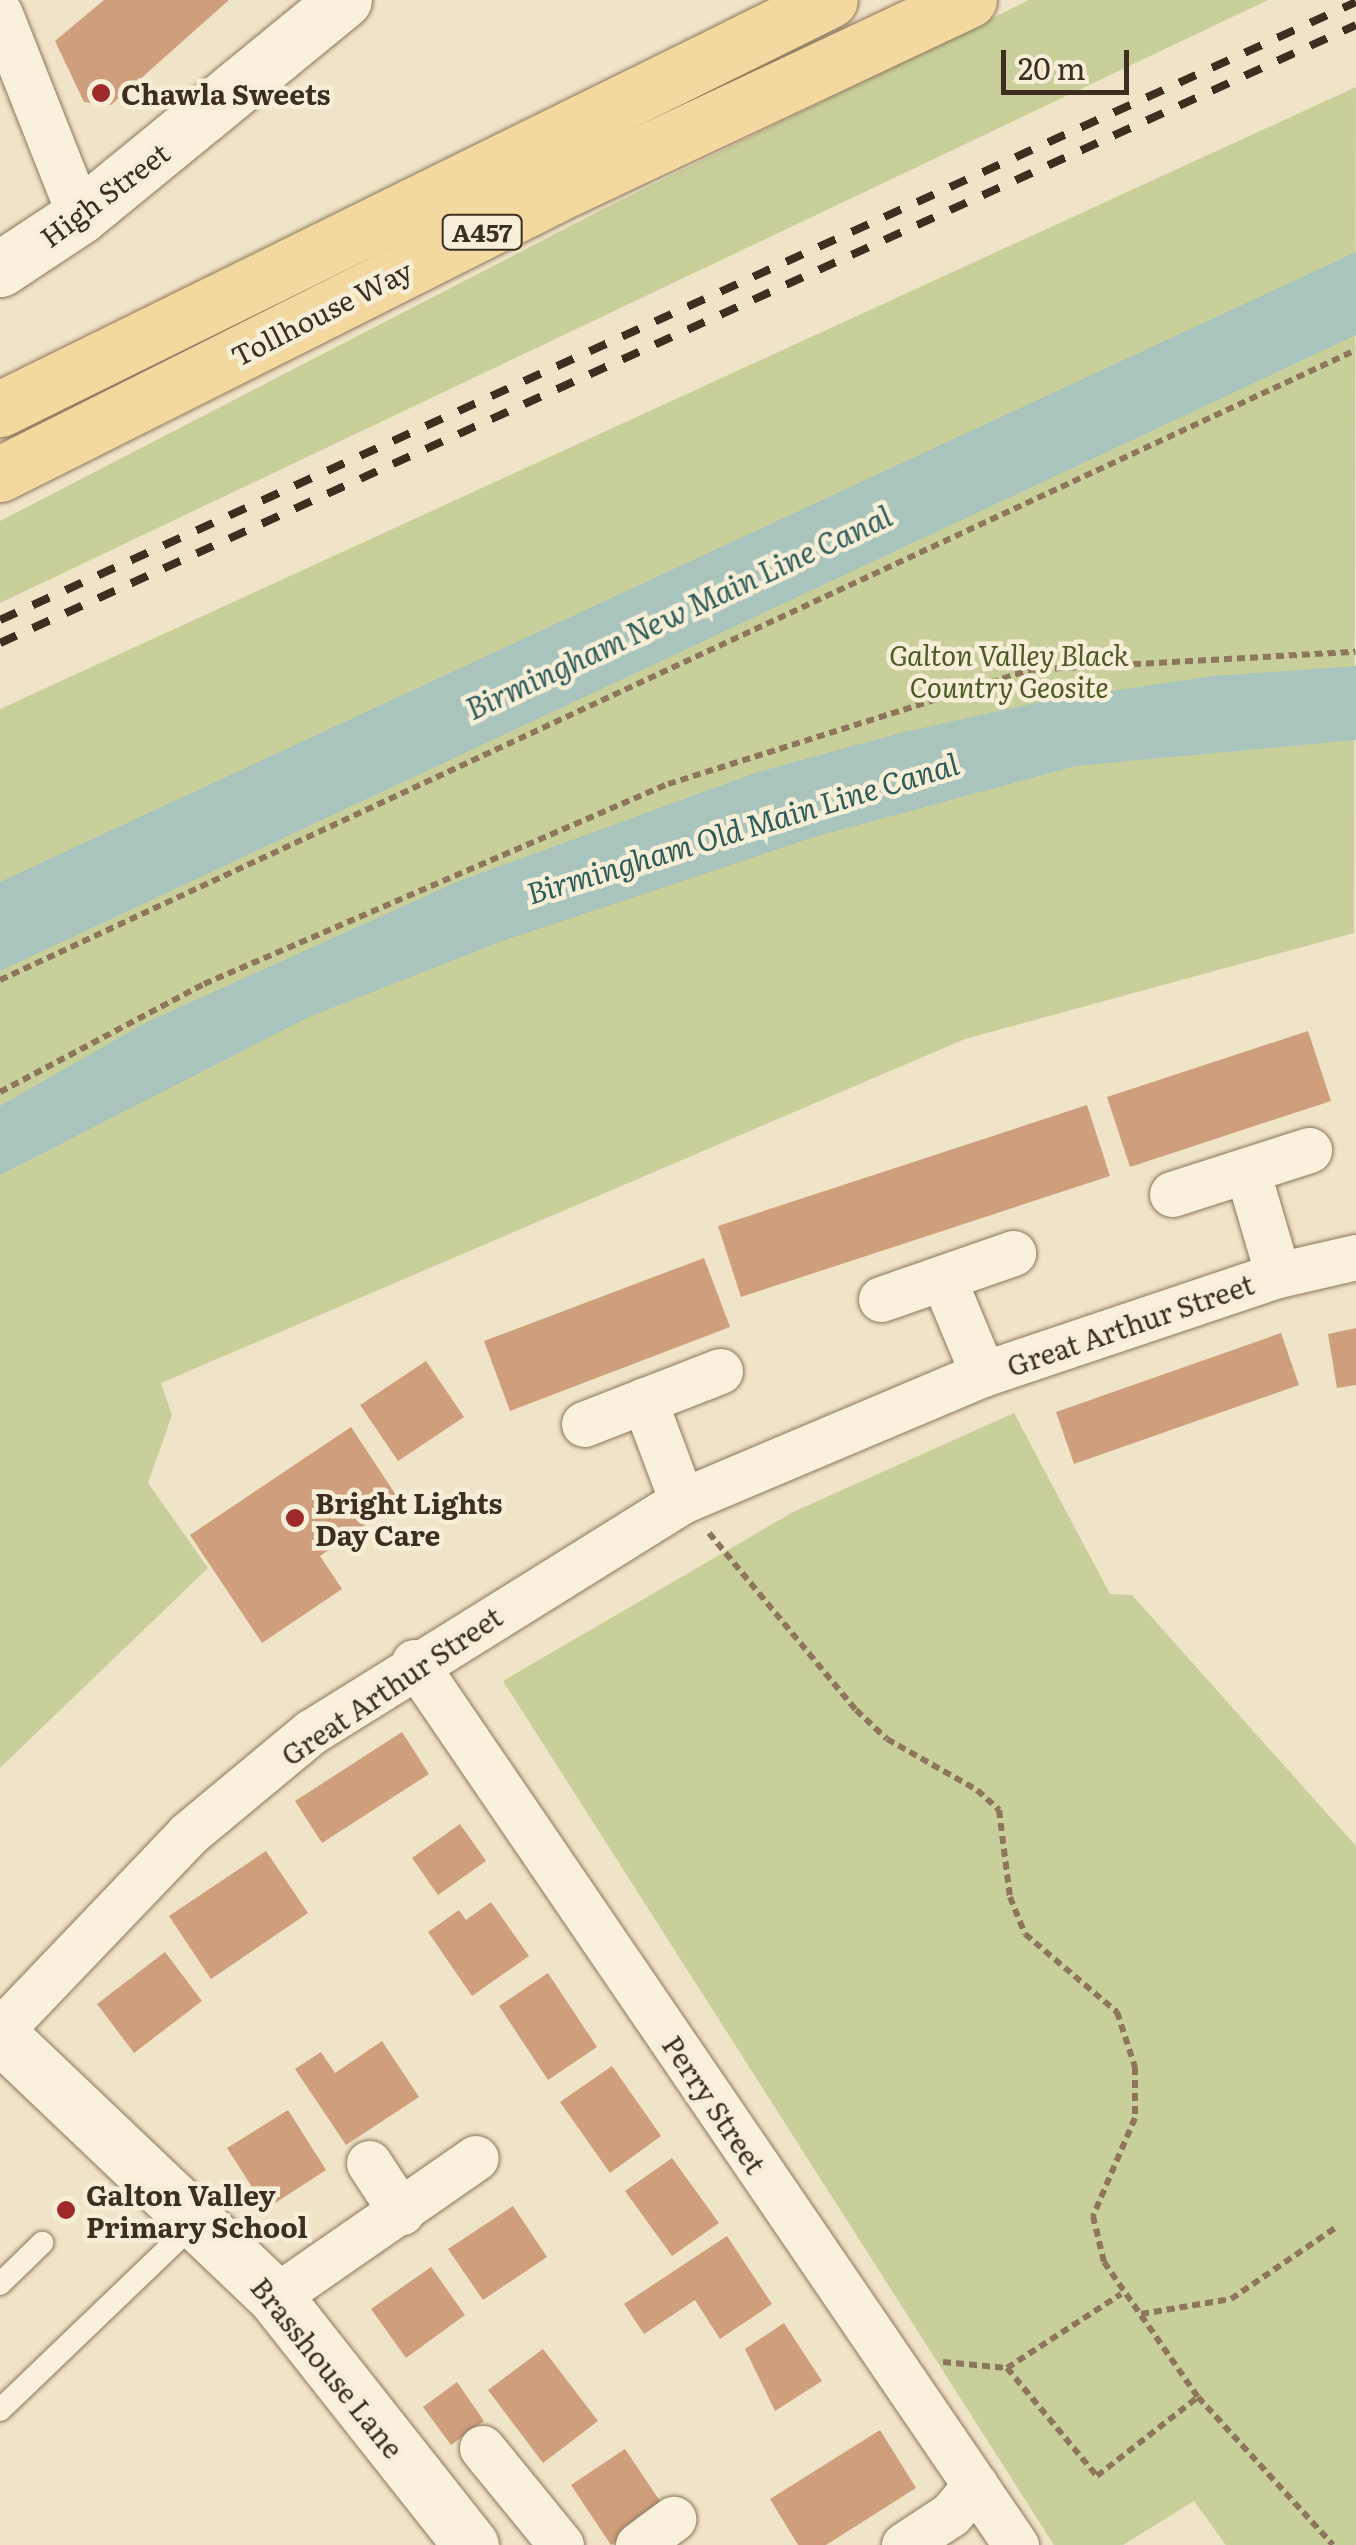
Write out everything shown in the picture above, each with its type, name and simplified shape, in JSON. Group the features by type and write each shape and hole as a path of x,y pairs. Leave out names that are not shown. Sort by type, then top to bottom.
{"main road":[{"name":"Tollhouse Way","path":"0,409 830,0"},
{"name":"Tollhouse Way","path":"0,474 568,188 969,0"}],"street":[{"name":"High Street","path":"0,268 80,216 344,0"},
{"path":"0,14 80,216"},
{"path":"1172,1194 1309,1150"},
{"name":"Great Arthur Street","path":"1247,1170 1278,1275"},
{"path":"881,1299 1013,1253"},
{"name":"Great Arthur Street","path":"0,2033 188,1834 311,1732 414,1662 682,1501 983,1374 1278,1275 1356,1258"},
{"name":"Great Arthur Street","path":"943,1278 983,1374"},
{"path":"584,1424 720,1371"},
{"path":"644,1400 682,1501"},
{"name":"Perry Street","path":"414,1662 1016,2545"},
{"name":"Brasshouse Lane","path":"0,2033 275,2297 471,2545"},
{"path":"275,2297 476,2158"},
{"path":"370,2163 401,2212"},
{"path":"482,2448 561,2545"},
{"path":"904,2545 951,2514 975,2486"}],"lane":[{"path":"0,2410 199,2220"},
{"path":"0,2284 42,2243"}],"path":[{"path":"0,980 1356,350"},
{"path":"0,1092 204,984 668,784 1029,670 1356,652"},
{"path":"682,1501 856,1710 887,1739 977,1790 999,1810 1010,1897 1025,1934 1117,2012 1135,2067 1135,2118 1093,2216 1104,2262 1121,2294 1141,2314 1198,2397 1333,2545"},
{"path":"1141,2314 1231,2299 1335,2228"},
{"path":"888,2356 1007,2368 1121,2294"},
{"path":"1007,2368 1097,2476 1198,2397"}],"green space":[{"path":"1029,0 1268,0 0,603 0,521 607,207"},
{"name":"Galton Valley Black Country Geosite","path":"1356,87 1354,933 965,1039 161,1383 172,1415 148,1483 208,1568 0,1768 0,709"},
{"path":"1014,1413 1110,1594 1132,1595 1356,1846 1356,2545 1226,2545 1194,2501 1123,2545 1054,2545 503,1681 793,1512"}],"water":[{"name":"Birmingham New Main Line Canal","path":"1356,252 1356,335 0,971 0,882"},
{"name":"Birmingham Old Main Line Canal","path":"1356,666 1356,740 1076,766 814,837 502,941 309,1017 0,1175 0,1106 145,1023 459,881 758,772 904,732 1044,701 1213,676"}],"building":[{"path":"104,0 229,0 111,105 84,102 55,41"},
{"path":"1308,1031 1331,1101 1130,1167 1107,1097"},
{"path":"1087,1105 1110,1176 741,1297 718,1226"},
{"path":"704,1258 730,1327 510,1411 484,1341"},
{"path":"1356,1328 1356,1385 1337,1388 1328,1334"},
{"path":"1281,1333 1299,1385 1074,1464 1056,1412"},
{"path":"426,1361 464,1417 398,1461 360,1405"},
{"name":"Bright Lights Day Care","path":"351,1427 400,1501 320,1556 342,1589 262,1643 190,1535"},
{"path":"402,1732 429,1774 322,1843 295,1801"},
{"path":"460,1824 486,1861 438,1895 412,1858"},
{"path":"266,1851 308,1913 211,1979 169,1916"},
{"path":"491,1902 529,1956 472,1996 428,1932 459,1910 466,1920"},
{"path":"165,1952 202,2001 134,2053 97,2004"},
{"path":"548,1973 597,2047 548,2080 499,2006"},
{"path":"382,2041 419,2097 346,2145 295,2069 321,2052 335,2073"},
{"path":"612,2066 661,2136 610,2173 560,2102"},
{"path":"288,2110 326,2170 266,2209 227,2148"},
{"path":"672,2158 719,2223 672,2256 625,2191"},
{"path":"513,2206 547,2257 483,2300 448,2249"},
{"path":"727,2236 772,2304 720,2339 695,2300 644,2334 624,2304"},
{"path":"431,2267 465,2315 406,2358 371,2309"},
{"path":"784,2323 822,2381 775,2411 745,2349"},
{"path":"543,2349 598,2421 543,2463 488,2390"},
{"path":"457,2382 484,2421 451,2445 423,2407"},
{"path":"880,2430 916,2488 826,2545 798,2545 770,2499"},
{"path":"625,2449 666,2510 611,2545 571,2485"}],"railway":[{"path":"0,620 1356,2"},
{"path":"0,643 1356,25"}],"place":[{"name":"Chawla Sweets","path":"101,93"},
{"name":"Bright Lights Day Care","path":"295,1518"},
{"name":"Galton Valley Primary School","path":"66,2210"}]}
